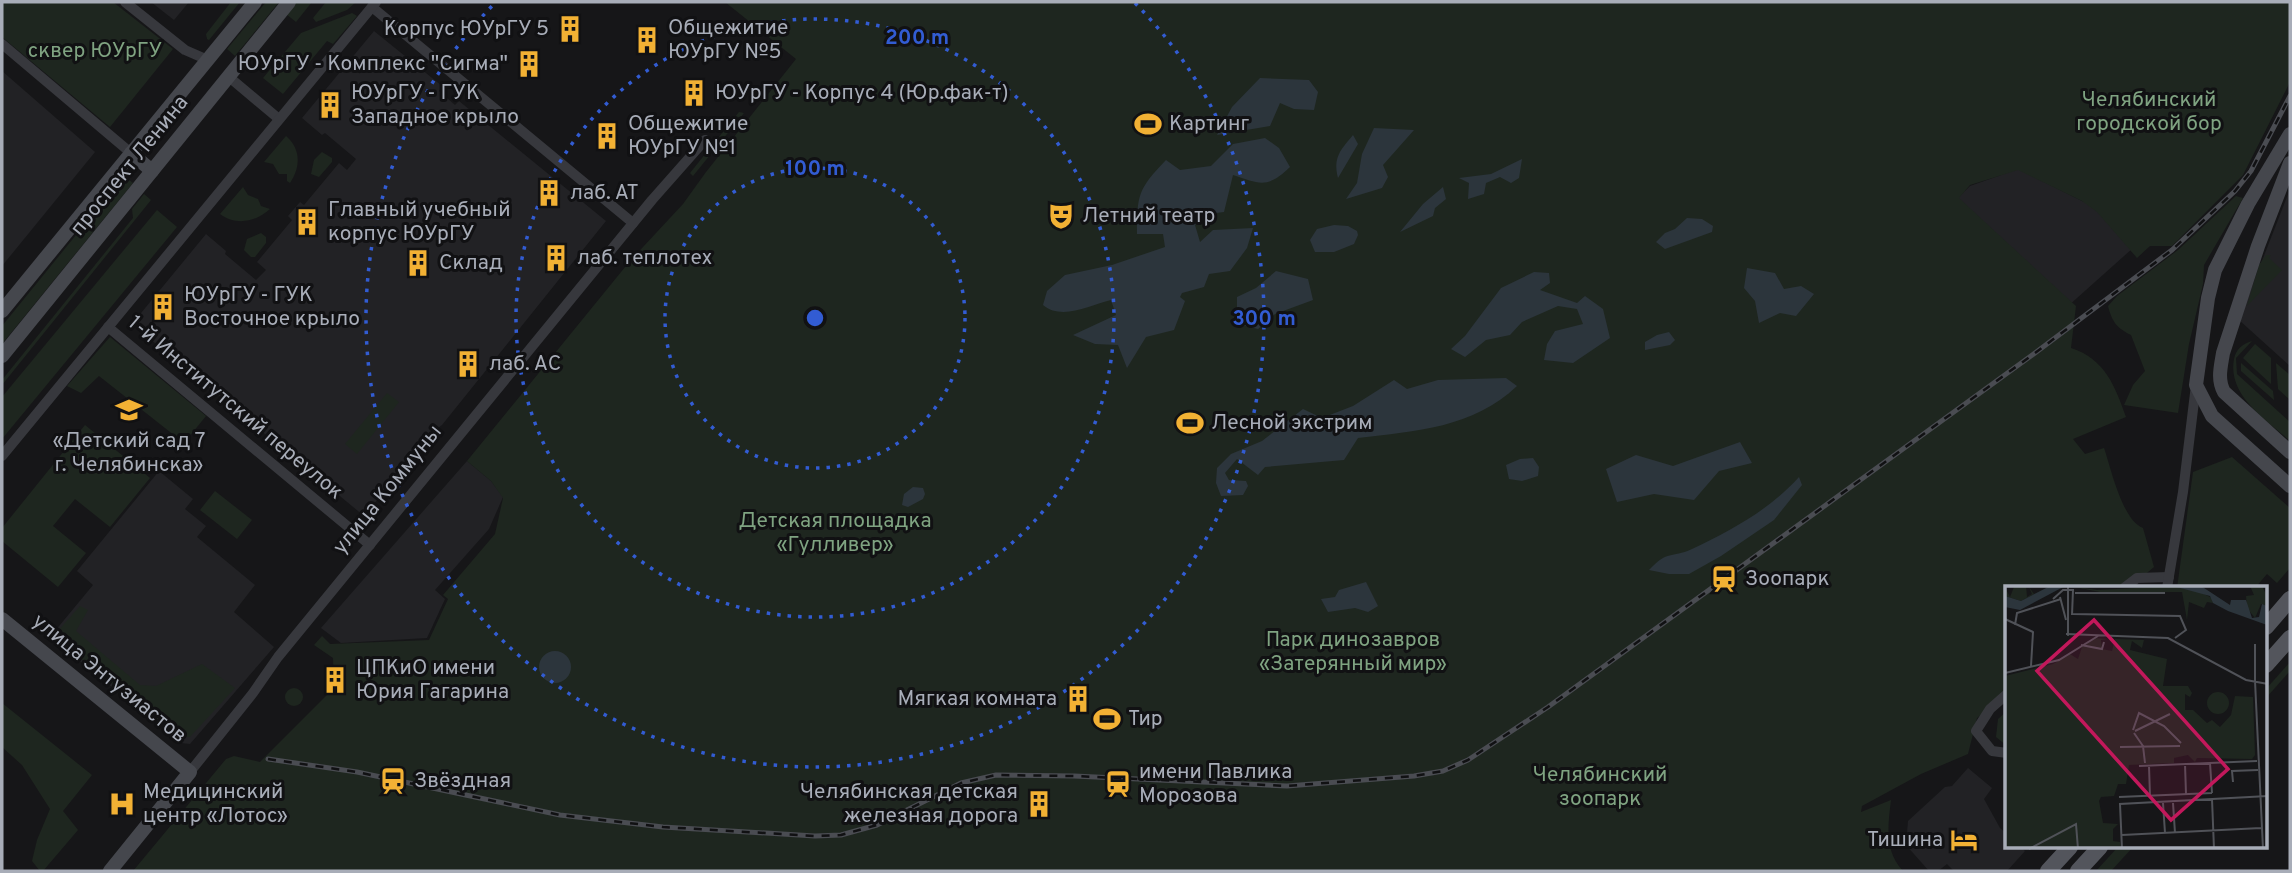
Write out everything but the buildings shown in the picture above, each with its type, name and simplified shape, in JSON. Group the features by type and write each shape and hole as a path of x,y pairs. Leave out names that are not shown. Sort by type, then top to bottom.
{"main road":[{"path":"2268,625 2290,599"},
{"path":"2268,663 2290,638"},
{"path":"2048,871 2069,848"},
{"path":"2078,871 2099,848"}],"street":[{"path":"125,2 185,50 208,60 279,119"},
{"name":"проспект Ленина","path":"2,311 256,2"},
{"name":"проспект Ленина","path":"2,356 289,2"},
{"path":"2,456 374,4 633,223"},
{"path":"2,44 152,171"},
{"path":"2167,586 2183,492 2208,298 2215,270 2248,204 2290,134"},
{"name":"улица Коммуны","path":"110,871 253,693 278,657 633,223 705,140"},
{"path":"2290,163 2258,246 2223,353 2220,372 2224,392 2290,452"},
{"name":"1-й Институтский переулок","path":"108,327 370,545"},
{"path":"2196,385 2212,416 2290,486"},
{"path":"2127,586 2137,578 2169,577"},
{"name":"улица Энтузиастов","path":"2,619 190,772"},
{"path":"2005,696 1990,709 1976,731 1992,751 2005,753"}],"shaded area":[{"path":"151,2 189,2 174,20"},
{"path":"374,31 442,86 439,91 455,105 459,101 606,221 442,425 434,431 364,516 132,324 206,234 256,280 266,270 257,262 292,220 288,216 300,202 304,205 339,163 347,170 356,159 302,118"},
{"path":"2,71 95,152 2,266"},
{"path":"1260,78 1309,80 1318,92 1314,110 1294,109 1280,103 1270,126 1217,135 1232,107"},
{"path":"1374,128 1414,130 1383,165 1388,177 1382,188 1346,199 1357,183 1362,154"},
{"path":"1353,135 1358,144 1338,178 1336,165 1339,155"},
{"path":"1265,138 1279,148 1290,167 1275,179 1263,183 1233,175 1224,212 1208,214 1195,225 1200,242 1213,230 1253,228 1247,248 1230,271 1209,274 1204,287 1182,293 1180,297 1185,301 1174,330 1146,337 1127,368 1118,345 1095,344 1073,335 1116,315 1111,300 1067,312 1051,310 1043,305 1047,291 1065,275 1112,265 1165,247 1163,234 1137,234 1137,221 1141,193 1166,160 1180,170 1211,166 1233,144"},
{"path":"1522,159 1519,178 1511,183 1500,177 1486,183 1484,194 1468,199 1469,183 1459,178 1491,174"},
{"path":"2018,169 2082,201 2152,231 2048,324 1952,204 1970,186"},
{"path":"1443,187 1446,199 1435,208 1433,216 1400,232 1423,204"},
{"path":"2290,189 2290,366 2239,320"},
{"path":"1687,218 1702,219 1713,226 1712,232 1665,249 1656,242 1665,233 1675,229"},
{"path":"1334,225 1348,226 1357,231 1354,244 1334,252 1315,252 1310,240 1317,229"},
{"path":"1747,268 1775,273 1784,289 1801,286 1814,294 1796,316 1780,313 1759,323 1755,301 1744,288"},
{"path":"1276,271 1308,279 1313,300 1275,314 1258,329 1237,324 1237,297 1256,288"},
{"path":"1534,272 1549,273 1550,283 1540,290 1577,303 1585,296 1603,309 1610,338 1573,363 1544,360 1547,344 1555,331 1583,324 1577,309 1558,306 1522,322 1510,335 1486,340 1465,357 1451,349 1465,336 1501,288"},
{"path":"1669,332 1675,340 1670,345 1645,350 1645,342"},
{"path":"1506,378 1517,386 1482,411 1422,430 1358,438 1344,460 1265,467 1258,475 1237,459 1225,473 1229,480 1246,481 1248,486 1243,495 1221,496 1216,483 1217,468 1231,454 1262,441 1303,409 1322,418 1353,406 1394,380 1407,389 1438,380"},
{"path":"1740,442 1752,463 1719,471 1694,500 1654,494 1617,502 1606,469 1636,455 1673,466"},
{"path":"1533,458 1539,467 1538,476 1522,481 1509,479 1506,465 1520,459"},
{"path":"467,461 491,481 503,497 489,529 435,590 445,599 427,638 341,643 321,628"},
{"path":"159,471 193,499 185,509 206,526 197,537 255,585 234,612 274,647 190,744 181,743 50,637 93,585 77,571"},
{"path":"1799,477 1802,485 1774,520 1721,556 1689,574 1649,570 1666,557 1692,549 1749,518 1775,500"},
{"path":"913,487 923,488 923,499 908,507 902,505 904,494"},
{"path":"1366,582 1378,606 1368,612 1355,608 1328,612 1321,599 1335,597 1339,590"},
{"path":"555,651 566,656 571,667 566,678 555,683 544,678 539,667 544,656"},
{"path":"1968,768 1992,788 1984,799 2005,832 2005,848 2021,848 2025,851 2007,871 1954,871 1947,864 1938,871 1929,871 1906,845 1908,821 1945,787 1952,786"}],"green space":[{"name":"сквер ЮУрГУ","path":"2,2 113,2 173,49 110,127 2,37"},
{"path":"231,2 240,2 209,40 207,39 206,34"},
{"path":"266,2 279,2 235,56 227,49"},
{"path":"293,2 312,2 296,22 286,14"},
{"path":"326,2 356,2 347,10 316,22 313,18"},
{"path":"725,2 2290,2 2290,82 2243,175 2172,246 2150,246 2137,258 2097,212 2082,201 2018,170 1970,185 1959,198 2076,306 2071,348 2100,366 2113,384 2126,417 2073,439 2085,454 2104,448 2123,504 2129,515 2143,528 2154,567 2131,586 2005,586 2005,695 1977,718 1968,754 1921,774 1862,806 1861,812 1891,800 1888,828 1890,846 1903,871 133,871 226,759 234,756 260,762 334,688 333,658 314,645 322,636 330,644 429,640 448,599 443,595 495,534 503,498 491,481 467,461 630,261 683,204 796,59"},
{"path":"352,13 357,16 333,44 327,41 283,94 263,78 301,33"},
{"path":"739,112 744,113 693,176 690,173"},
{"path":"286,136 298,158 298,165 290,183 287,181 287,174 279,174 273,164 264,162"},
{"path":"322,152 332,158 332,162 319,177 311,174 314,160"},
{"path":"124,176 133,183 2,344 2,326"},
{"path":"243,187 248,195 258,199 261,206 270,209 259,217 246,221 233,220 220,214"},
{"path":"144,194 151,200 2,385 2,380 133,218 132,209"},
{"path":"2236,196 2243,198 2204,265 2203,284 2189,344 2178,413 2124,405 2133,385 2145,371 2131,335 2116,324 2108,306 2117,296 2178,250"},
{"path":"157,210 177,227 2,439 2,397"},
{"path":"261,233 266,237 266,243 255,257 251,257 244,250 247,239"},
{"path":"2266,255 2271,255 2269,258 2282,270 2247,306 2259,265"},
{"path":"110,337 206,416 184,443 99,376 81,393 67,386"},
{"path":"2252,341 2236,358 2237,374 2290,422 2290,441 2260,416 2243,396 2237,384 2233,372 2235,355 2240,347"},
{"path":"2255,344 2271,358 2271,384 2243,358"},
{"path":"2241,363 2273,391 2274,400 2241,371"},
{"path":"2276,363 2290,375 2290,400 2278,389"},
{"path":"387,393 399,402 357,454 345,444"},
{"path":"85,425 150,478 110,527 75,499 53,526 86,553 58,587 2,541 2,528"},
{"path":"2232,457 2290,508 2290,568 2277,583 2267,574 2257,586 2177,586 2193,472"},
{"path":"215,491 252,520 237,539 200,510"},
{"path":"80,606 88,610 76,631 140,685 156,686 202,664 235,688 190,737 180,737 84,662 56,633"},
{"path":"2290,662 2290,671 2268,696 2268,687"},
{"path":"294,688 300,691 303,697 300,703 294,706 288,703 285,697 288,691"},
{"path":"2,703 92,775 63,811 78,830 43,871 32,861 37,840 50,809 22,765 2,747"},
{"path":"2005,713 2005,744 1996,737 1998,719"},
{"path":"2117,848 2132,848 2111,871 2096,871"}],"railway":[{"path":"268,759 357,772 560,815 663,827 815,836 841,835 877,825 961,783 996,775 1287,786 1414,776 1443,771 1468,760 1548,707 2035,353 2172,250 2235,191 2251,171 2290,96"}],"place":[{"name":"Корпус ЮУрГУ 5","path":"570,29"},
{"name":"Общежитие ЮУрГУ №5","path":"647,40"},
{"name":"ЮУрГУ - Комплекс \"Сигма\"","path":"529,64"},
{"name":"ЮУрГУ - Корпус 4 (Юр.фак-т)","path":"694,93"},
{"name":"ЮУрГУ - ГУК Западное крыло","path":"330,105"},
{"name":"Картинг","path":"1148,124"},
{"name":"Общежитие ЮУрГУ №1","path":"607,136"},
{"name":"лаб. АТ","path":"549,193"},
{"name":"Летний театр","path":"1061,216"},
{"name":"Главный учебный корпус ЮУрГУ","path":"307,222"},
{"name":"лаб. теплотех","path":"556,258"},
{"name":"Склад","path":"418,263"},
{"name":"ЮУрГУ - ГУК Восточное крыло","path":"163,307"},
{"name":"лаб. АС","path":"468,364"},
{"name":"«Детский сад 7 г. Челябинска»","path":"129,410"},
{"name":"Лесной экстрим","path":"1190,423"},
{"name":"Зоопарк","path":"1724,579"},
{"name":"ЦПКиО имени Юрия Гагарина","path":"335,680"},
{"name":"Мягкая комната","path":"1078,699"},
{"name":"Тир","path":"1107,719"},
{"name":"Звёздная","path":"393,781"},
{"name":"имени Павлика Морозова","path":"1118,784"},
{"name":"Медицинский центр «Лотос»","path":"122,804"},
{"name":"Челябинская детская железная дорога","path":"1039,804"},
{"name":"Тишина","path":"1964,840"}],"park label":[{"name":"Челябинский городской бор","path":"2149,112"},
{"name":"Детская площадка «Гулливер»","path":"835,533"},
{"name":"Парк динозавров «Затерянный мир»","path":"1353,652"},
{"name":"Челябинский зоопарк","path":"1600,787"}]}
